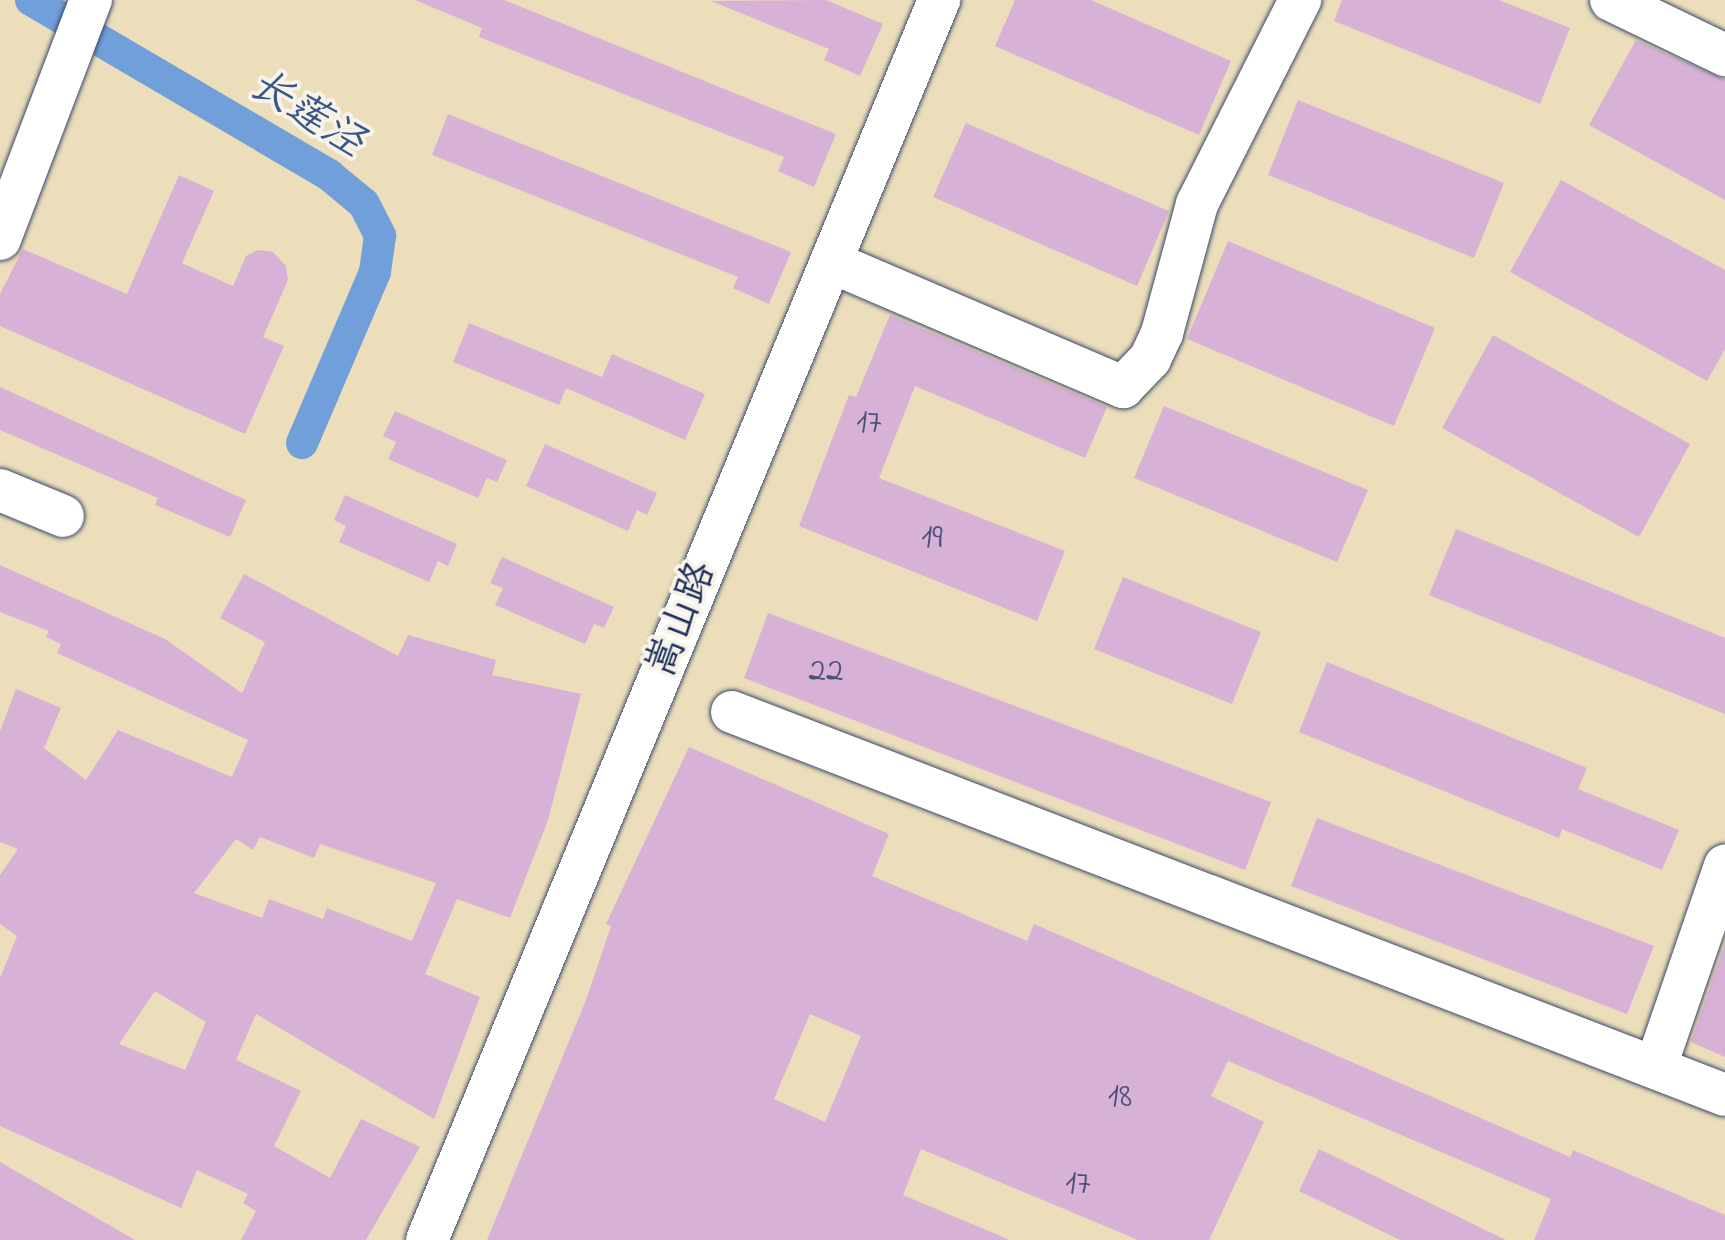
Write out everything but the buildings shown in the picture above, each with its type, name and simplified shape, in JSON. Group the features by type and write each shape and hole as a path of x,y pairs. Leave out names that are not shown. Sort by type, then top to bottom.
{"street":[{"path":"0,238 91,0"},
{"name":"嵩山路","path":"428,1240 939,0"},
{"path":"831,262 1123,387 1150,359 1162,333 1197,204 1300,0"},
{"path":"1612,0 1725,56"},
{"path":"0,490 63,516"},
{"path":"732,712 1725,1094"},
{"path":"1656,1066 1725,866"}],"waterway":[{"name":"长莲泾","path":"31,0 329,175 364,204 380,236 375,272 302,443"}]}
